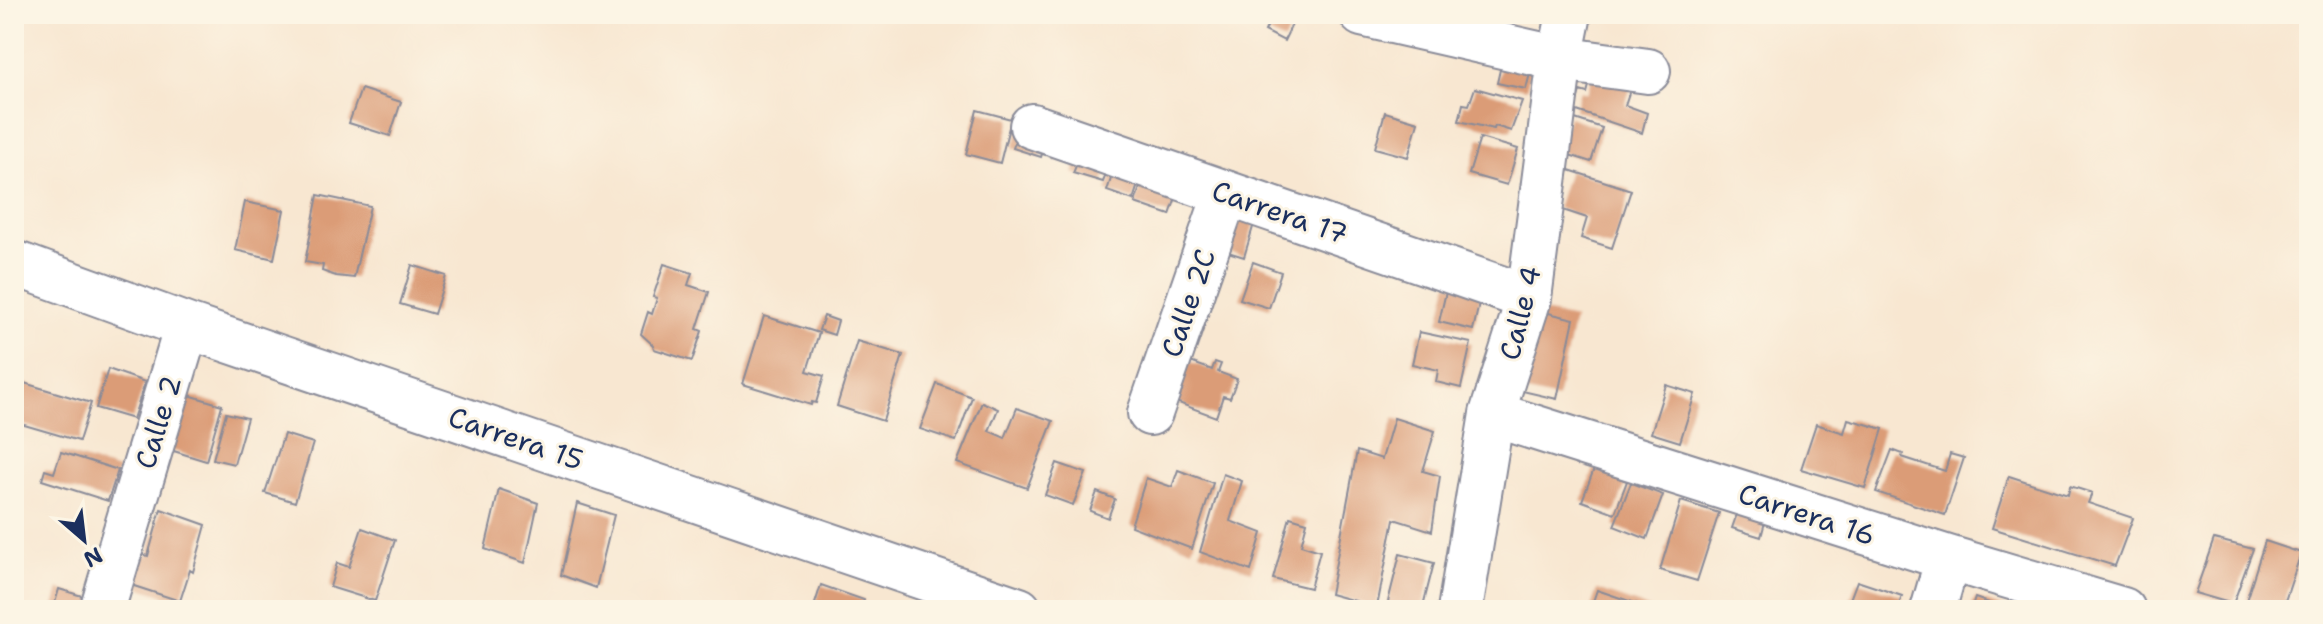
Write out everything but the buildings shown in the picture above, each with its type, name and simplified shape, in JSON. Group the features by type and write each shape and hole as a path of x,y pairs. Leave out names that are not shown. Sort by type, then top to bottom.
{"street":[{"path":"1362,14 1560,59 1648,71"},
{"name":"Calle 4","path":"1460,610 1492,414 1529,298 1560,59 1569,14"},
{"name":"Carrera 17","path":"1032,126 1529,298"},
{"name":"Calle 2C","path":"1150,413 1226,193"},
{"name":"Carrera 15","path":"14,263 187,326 1019,610"},
{"name":"Calle 2","path":"102,610 187,326"},
{"name":"Carrera 16","path":"1492,414 2123,610"},
{"path":"1933,610 1948,558"}]}
